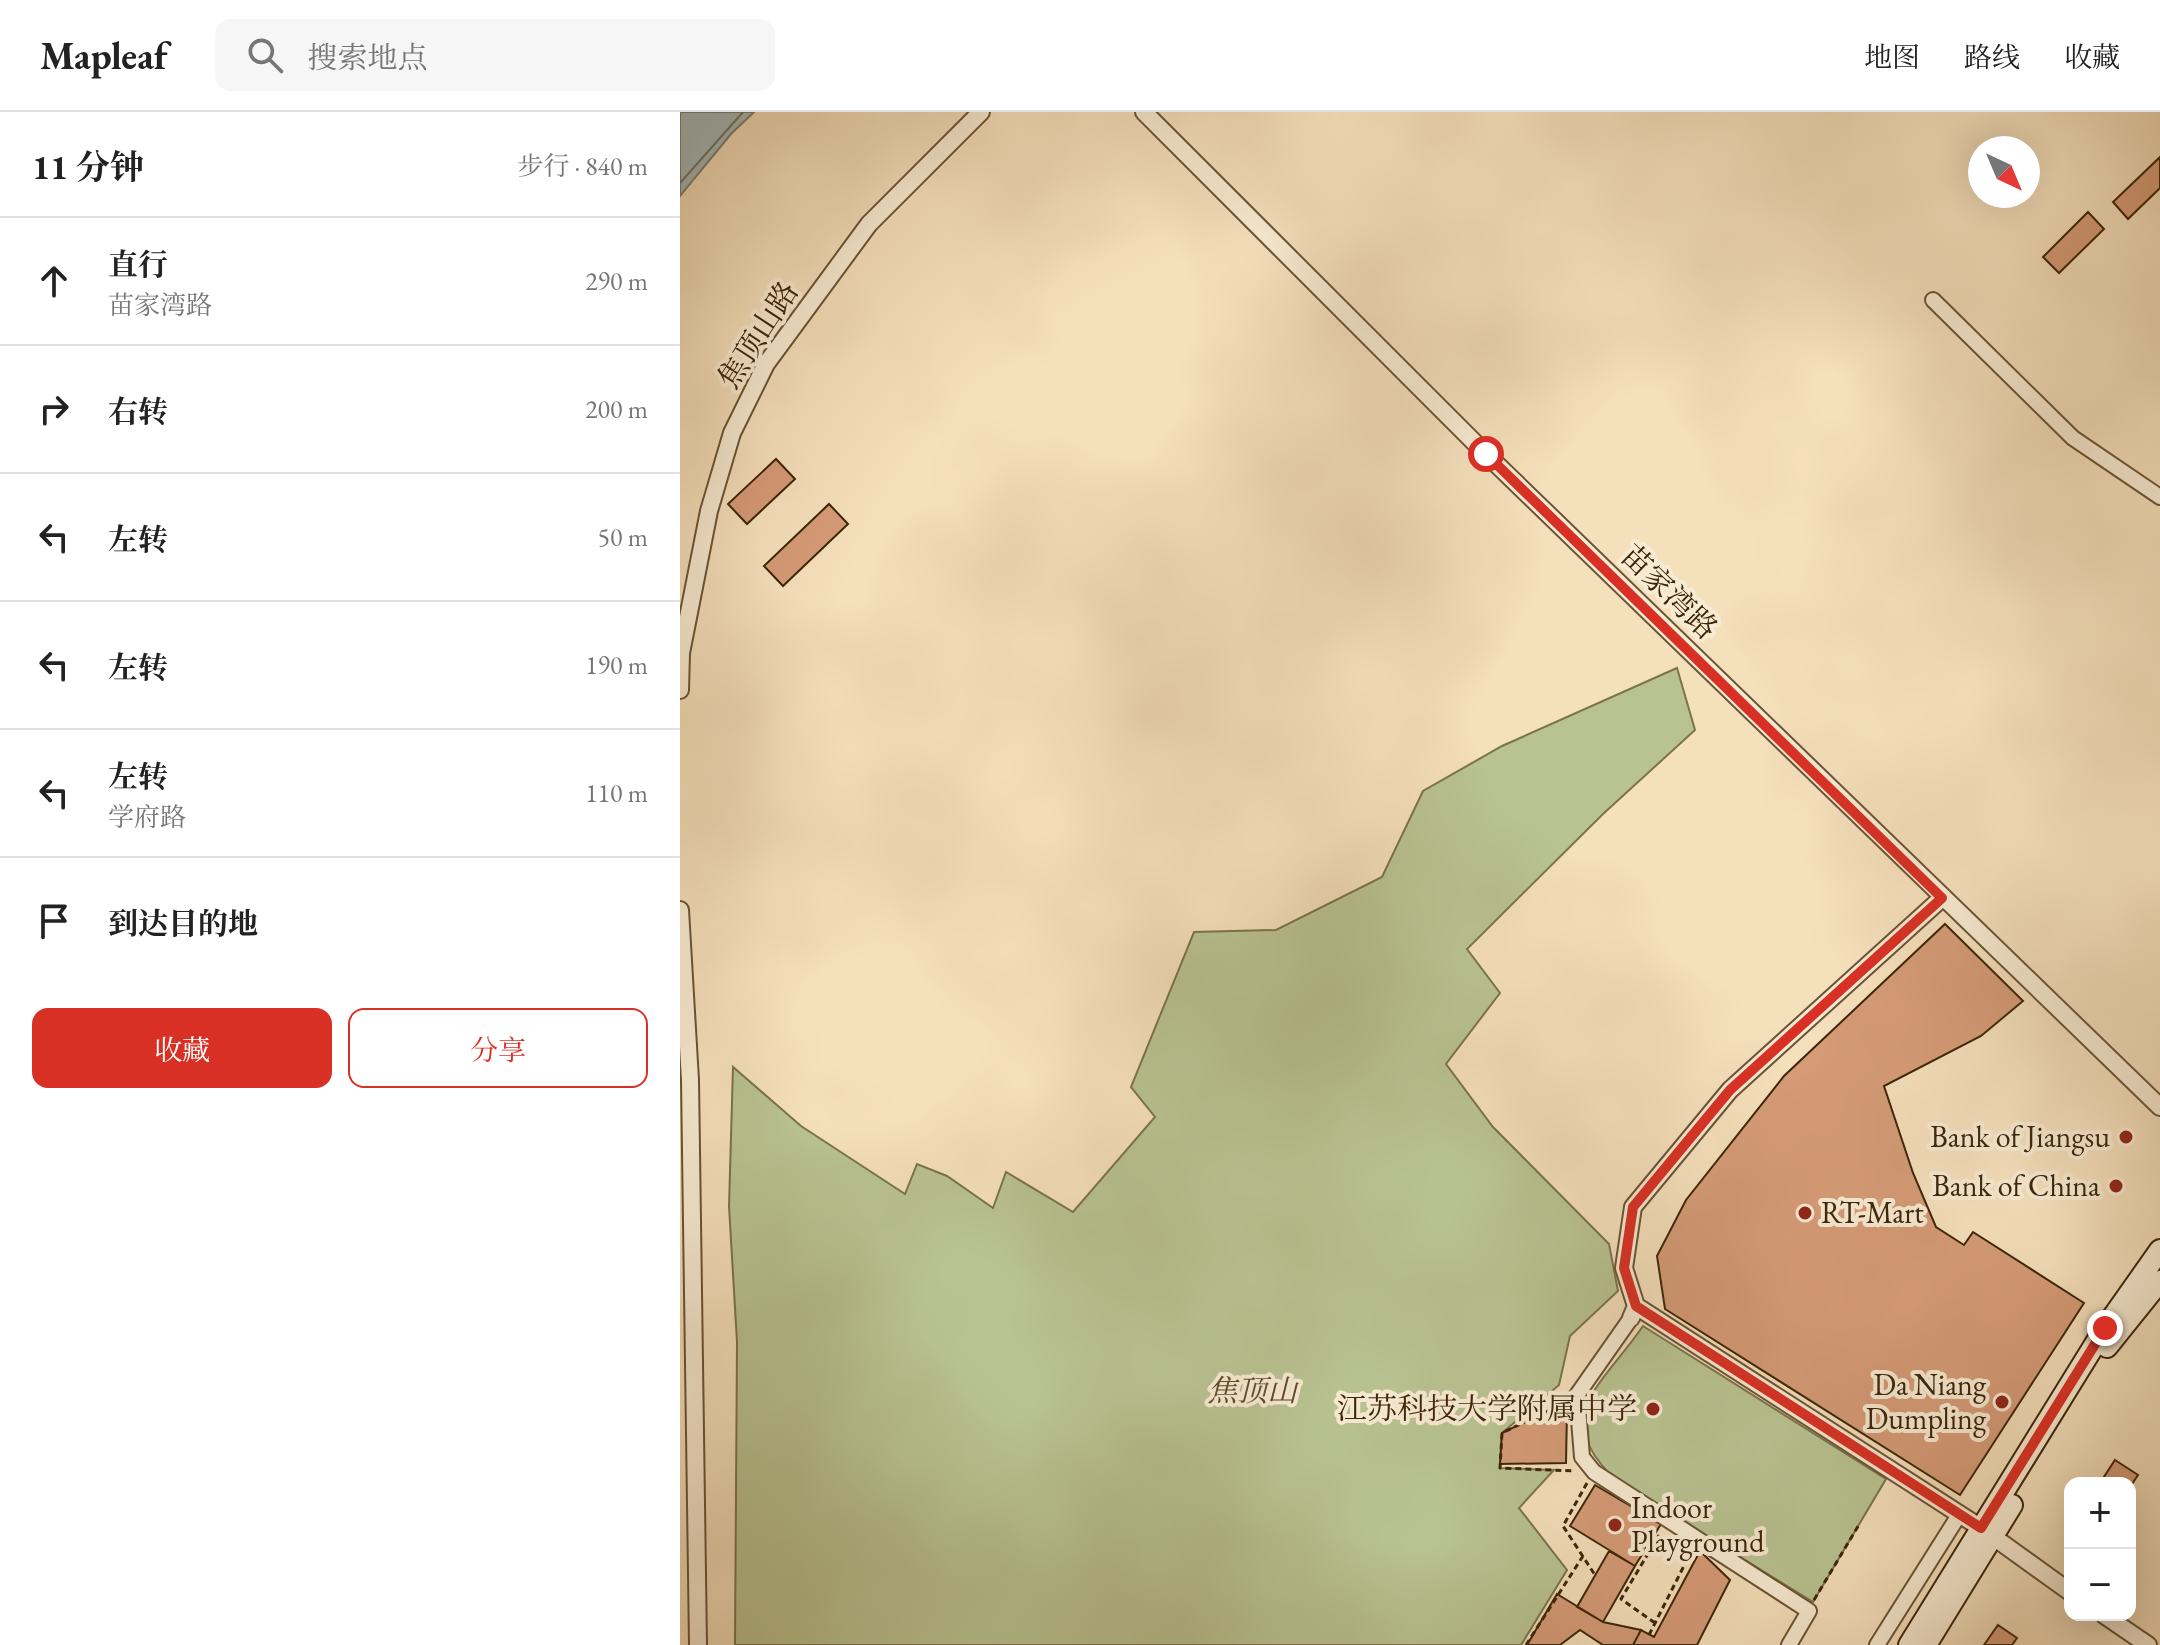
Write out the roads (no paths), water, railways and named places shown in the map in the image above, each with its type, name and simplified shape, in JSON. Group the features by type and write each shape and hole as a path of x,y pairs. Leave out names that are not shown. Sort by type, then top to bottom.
{"main road":[{"path":"1926,1645 2105,1328 2160,1250"},
{"path":"1909,1645 1987,1533 2106,1348 2160,1281"}],"street":[{"name":"焦顶山路","path":"680,690 681,653 709,511 732,433 766,364 869,224 981,112"},
{"name":"苗家湾路","path":"1144,112 1313,284 2160,1107"},
{"path":"1933,300 2073,438 2160,497"},
{"path":"1942,898 1730,1090 1633,1207 1624,1268 1634,1312 1959,1515 2064,1588"},
{"path":"680,910 690,1080 698,1645"},
{"path":"1634,1312 1577,1395 1582,1457 1594,1472 1809,1611 1789,1645"},
{"path":"1877,1645 1959,1515"},
{"path":"2113,1621 2148,1645"}],"water":[{"path":"680,112 754,112 731,134 680,196"}],"place":[{"name":"Bank of Jiangsu","path":"2126,1137"},
{"name":"Bank of China","path":"2116,1186"},
{"name":"RT-Mart","path":"1805,1213"},
{"name":"Da Niang Dumpling","path":"2002,1402"},
{"name":"江苏科技大学附属中学","path":"1653,1409"},
{"name":"Indoor Playground","path":"1615,1525"}],"park label":[{"name":"焦顶山","path":"1252,1391"}]}
